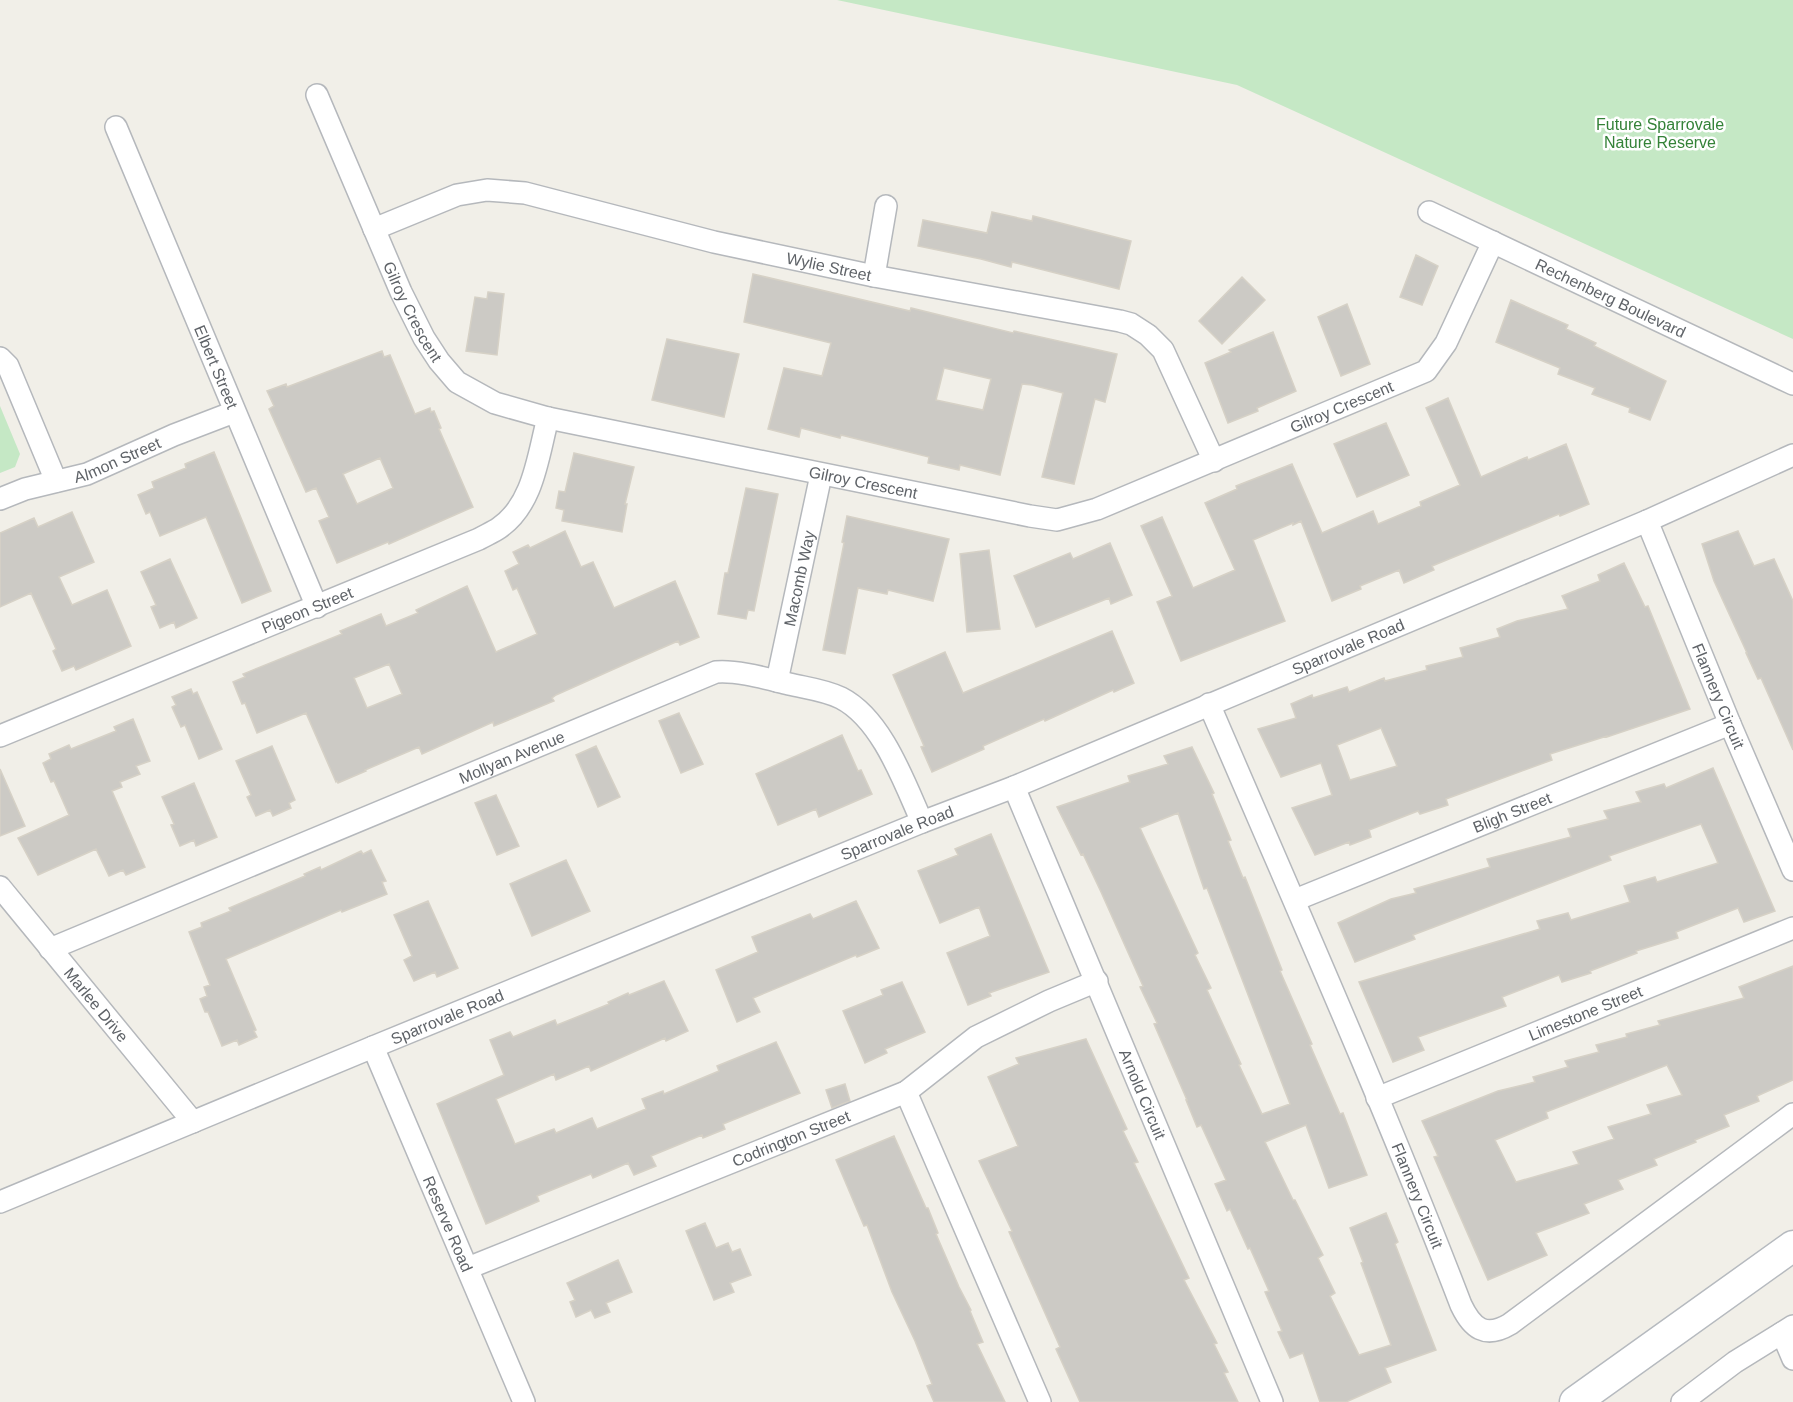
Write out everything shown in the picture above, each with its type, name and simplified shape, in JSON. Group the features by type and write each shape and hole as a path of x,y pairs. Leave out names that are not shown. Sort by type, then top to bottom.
{"main road":[{"path":"1575,1402 1793,1246"},
{"path":"1554,1402 1722,1297"}],"street":[{"name":"Gilroy Crescent","path":"317,94 401,292 424,338 439,361 458,382 495,403 548,418 821,475 1057,520 1097,509 1426,371 1446,344 1493,242"},
{"name":"Elbert Street","path":"116,127 317,607"},
{"name":"Wylie Street","path":"374,229 457,195 487,190 525,193 714,242 874,276 1131,324 1148,335 1163,350 1214,461"},
{"path":"874,276 886,206"},
{"name":"Rechenberg Boulevard","path":"1429,212 1793,384"},
{"path":"0,358 8,366 56,481"},
{"name":"Almon Street","path":"0,499 25,489 87,474 174,435 234,412"},
{"name":"Pigeon Street","path":"0,736 317,607 479,539 500,527 513,515 530,489 548,418"},
{"name":"Sparrovale Road","path":"0,1202 922,822 1014,787 1647,521 1793,455"},
{"name":"Macomb Way","path":"777,681 821,475"},
{"name":"Flannery Circuit","path":"1647,521 1793,870"},
{"name":"Mollyan Avenue","path":"50,950 711,674 721,672 777,681 832,694 850,703 868,718 882,739 922,822"},
{"name":"Flannery Circuit","path":"1209,704 1408,1167 1461,1305 1472,1323 1480,1329 1487,1331 1501,1329 1517,1320 1793,1114"},
{"name":"Bligh Street","path":"1295,900 1730,724"},
{"name":"Arnold Circuit","path":"1014,787 1272,1402"},
{"name":"Marlee Drive","path":"0,887 193,1122"},
{"name":"Limestone Street","path":"1377,1098 1793,928"},
{"name":"Codrington Street","path":"468,1268 906,1092 976,1037 1097,981"},
{"name":"Reserve Road","path":"373,1047 524,1402"},
{"path":"906,1092 1040,1402"},
{"path":"1682,1402 1735,1362 1787,1329 1793,1359"}],"green space":[{"name":"Future Sparrovale Nature Reserve","path":"837,0 1793,0 1793,339 1237,85"},
{"path":"0,406 20,454 15,467 0,473"}],"building":[{"path":"992,212 1032,221 1033,216 1131,241 1119,289 1012,262 1011,267 918,246 923,220 987,233"},
{"path":"1416,255 1438,266 1422,305 1400,297"},
{"path":"753,274 910,311 911,308 1013,333 1014,331 1117,354 1105,402 1095,399 1074,484 1042,477 1063,393 1032,385 1022,384 1000,475 960,465 959,470 928,463 929,457 841,435 840,438 801,428 799,437 768,429 784,368 822,376 831,343 744,322","holes":["944,368 991,379 983,410 936,400"]},
{"path":"1242,277 1265,300 1222,344 1199,321"},
{"path":"488,292 504,294 497,355 466,351 475,297 487,299"},
{"path":"1511,300 1568,325 1566,329 1596,343 1594,346 1666,381 1650,420 1629,412 1630,408 1592,394 1595,388 1558,374 1560,368 1496,342"},
{"path":"1347,304 1370,364 1341,376 1318,317"},
{"path":"1273,332 1296,391 1257,408 1258,411 1228,423 1205,363 1231,352 1229,350"},
{"path":"667,339 739,354 724,417 652,400"},
{"path":"382,351 384,357 390,355 415,414 430,408 431,412 434,411 441,428 439,429 473,507 389,544 388,542 337,563 319,521 329,517 316,488 306,492 269,409 274,406 267,391 286,384 287,387","holes":["380,458 393,488 357,504 343,474"]},
{"path":"1448,398 1481,477 1527,457 1528,460 1566,444 1589,504 1432,566 1434,570 1404,583 1399,570 1360,586 1361,589 1332,601 1301,521 1293,525 1293,523 1253,540 1285,621 1181,661 1157,602 1172,596 1141,526 1162,517 1193,588 1235,570 1205,503 1237,489 1236,486 1292,464 1322,533 1373,511 1378,524 1421,506 1420,502 1460,485 1426,408"},
{"path":"1386,423 1409,475 1357,497 1334,444"},
{"path":"214,452 271,591 242,603 206,517 160,536 150,512 146,514 138,495 154,488 152,482 186,468 185,464"},
{"path":"574,453 634,467 625,504 627,504 622,532 562,521 564,510 556,508 559,491 565,492"},
{"path":"746,488 778,494 754,611 748,610 746,619 718,614 725,573 728,573"},
{"path":"72,512 94,562 59,577 72,605 107,590 131,646 76,670 74,666 62,671 53,651 56,649 31,593 0,607 0,533 34,518 38,527"},
{"path":"847,516 949,539 933,601 888,590 887,594 858,588 845,654 823,650 844,543 842,542"},
{"path":"565,531 581,567 593,562 614,608 675,581 699,637 680,645 678,641 556,695 552,698 554,701 494,726 493,722 422,754 419,747 338,783 306,713 257,733 245,703 242,704 233,682 245,677 243,674 342,634 340,631 381,614 386,626 418,613 416,610 467,586 496,652 537,634 517,588 513,590 505,571 519,564 513,552 528,545 530,548","holes":["389,664 402,694 367,708 354,678"]},
{"path":"1738,531 1754,566 1774,559 1793,601 1793,750 1714,581 1702,544"},
{"path":"1110,543 1132,595 1111,604 1109,598 1036,627 1014,576 1070,553 1073,559"},
{"path":"989,550 1000,629 967,632 960,554"},
{"path":"170,559 197,618 176,628 174,622 160,628 151,607 156,605 141,572"},
{"path":"1624,563 1645,607 1648,606 1690,709 1550,754 1552,760 1446,799 1448,805 1420,814 1418,811 1369,830 1371,837 1350,845 1349,842 1315,855 1292,808 1332,795 1321,763 1281,777 1258,729 1296,718 1291,704 1312,695 1313,698 1347,687 1349,692 1384,678 1385,681 1427,670 1426,666 1463,657 1460,648 1500,637 1497,629 1517,621 1568,609 1562,596 1600,581 1598,575","holes":["1381,728 1397,766 1350,780 1337,745"]},
{"path":"1112,631 1134,683 1114,692 1113,690 1045,721 1044,719 932,772 921,747 924,746 893,675 945,652 963,693"},
{"path":"191,689 193,694 197,692 222,749 199,759 185,725 181,727 172,707 176,705 172,697"},
{"path":"679,713 703,764 681,773 659,721"},
{"path":"133,719 150,761 136,766 140,774 120,782 122,787 112,791 145,867 126,875 123,870 109,876 96,849 38,875 18,838 69,815 43,763 51,759 49,754 69,745 71,749 116,731 114,727"},
{"path":"842,735 858,771 861,770 872,794 819,817 816,809 778,825 756,774"},
{"path":"272,746 295,800 289,803 291,808 273,816 270,810 256,816 247,797 251,795 236,761"},
{"path":"596,746 620,797 598,807 576,755"},
{"path":"1192,747 1214,793 1212,794 1231,840 1228,841 1243,878 1245,877 1282,970 1280,971 1312,1044 1310,1045 1340,1114 1343,1113 1367,1175 1329,1188 1306,1125 1265,1142 1323,1255 1318,1258 1335,1293 1330,1296 1359,1355 1391,1345 1350,1228 1386,1213 1398,1242 1395,1244 1436,1350 1385,1368 1391,1382 1346,1402 1320,1402 1303,1353 1290,1358 1278,1332 1282,1331 1265,1292 1269,1291 1250,1248 1248,1249 1230,1209 1227,1211 1215,1184 1226,1180 1201,1125 1197,1127 1154,1024 1157,1023 1140,987 1143,986 1101,892 1057,807 1130,782 1128,776 1168,764 1164,756","holes":["1178,813 1204,889 1207,888 1290,1104 1262,1114 1207,990 1211,988 1195,955 1198,953 1140,828"]},
{"path":"1713,768 1775,911 1744,922 1738,908 1676,932 1678,938 1636,951 1637,953 1590,971 1591,973 1562,982 1559,975 1502,997 1506,1006 1418,1037 1424,1050 1393,1062 1359,982 1540,929 1537,921 1568,913 1571,920 1630,902 1624,886 1655,877 1657,882 1718,863 1701,824 1609,856 1611,860 1413,935 1415,939 1355,962 1338,923 1391,899 1416,893 1414,889 1490,867 1487,859 1571,837 1568,829 1608,819 1604,811 1641,802 1636,792 1664,784 1666,788"},
{"path":"0,769 25,826 0,836"},
{"path":"194,783 217,837 196,846 194,840 180,846 171,825 174,824 162,797"},
{"path":"496,795 519,846 497,855 475,803"},
{"path":"991,834 1049,972 989,993 991,996 968,1005 947,953 990,936 979,907 940,923 918,871 958,855 955,849"},
{"path":"371,850 386,881 382,882 387,894 342,912 341,910 226,959 257,1037 239,1045 237,1040 222,1046 200,999 207,996 204,987 210,985 189,932 202,927 201,923 231,911 229,908 305,876 304,874 320,867 321,870 361,851 363,854"},
{"path":"566,860 590,911 532,936 510,884"},
{"path":"428,901 458,968 437,977 435,972 414,981 404,960 412,956 394,915"},
{"path":"856,901 879,948 857,957 856,955 753,998 760,1012 737,1022 716,970 758,952 752,937 810,914 813,919"},
{"path":"1793,966 1793,1080 1757,1096 1759,1101 1724,1115 1729,1126 1654,1159 1657,1165 1618,1180 1623,1189 1584,1204 1589,1213 1536,1233 1547,1255 1488,1280 1434,1157 1438,1156 1422,1121 1498,1091 1535,1082 1533,1077 1568,1067 1565,1061 1599,1052 1596,1045 1660,1025 1658,1021 1744,998 1739,987","holes":["1667,1065 1682,1095 1647,1105 1651,1114 1608,1127 1614,1139 1573,1152 1579,1164 1516,1182 1495,1140 1548,1118 1546,1112"]},
{"path":"664,981 688,1031 666,1041 665,1038 591,1071 589,1066 556,1080 554,1074 496,1099 515,1144 554,1129 556,1133 592,1118 597,1129 646,1109 642,1099 663,1091 664,1094 719,1071 717,1066 776,1042 800,1093 723,1124 725,1129 703,1138 702,1135 651,1156 656,1166 634,1175 628,1163 593,1178 591,1174 537,1196 539,1201 486,1224 437,1104 504,1075 490,1040 510,1032 513,1037 555,1020 557,1025 609,1004 608,1002 628,993 629,995"},
{"path":"902,982 925,1032 885,1049 887,1053 865,1063 843,1011 883,995 881,990"},
{"path":"1086,1039 1127,1129 1123,1131 1138,1162 1134,1163 1189,1278 1184,1280 1217,1343 1214,1344 1228,1372 1224,1373 1238,1402 1080,1402 1056,1349 1060,1347 1009,1232 1012,1231 979,1161 1018,1146 988,1077 1019,1064 1016,1058"},
{"path":"845,1084 850,1101 832,1108 826,1090"},
{"path":"894,1136 926,1208 928,1208 938,1233 936,1234 971,1310 983,1342 977,1344 1005,1402 934,1402 927,1386 932,1384 915,1341 892,1292 867,1225 864,1226 836,1160"},
{"path":"705,1223 716,1248 728,1243 732,1252 740,1249 751,1275 730,1283 734,1292 714,1300 686,1231"},
{"path":"618,1260 632,1292 606,1303 610,1312 595,1318 591,1310 576,1317 570,1302 575,1300 567,1283"}]}
